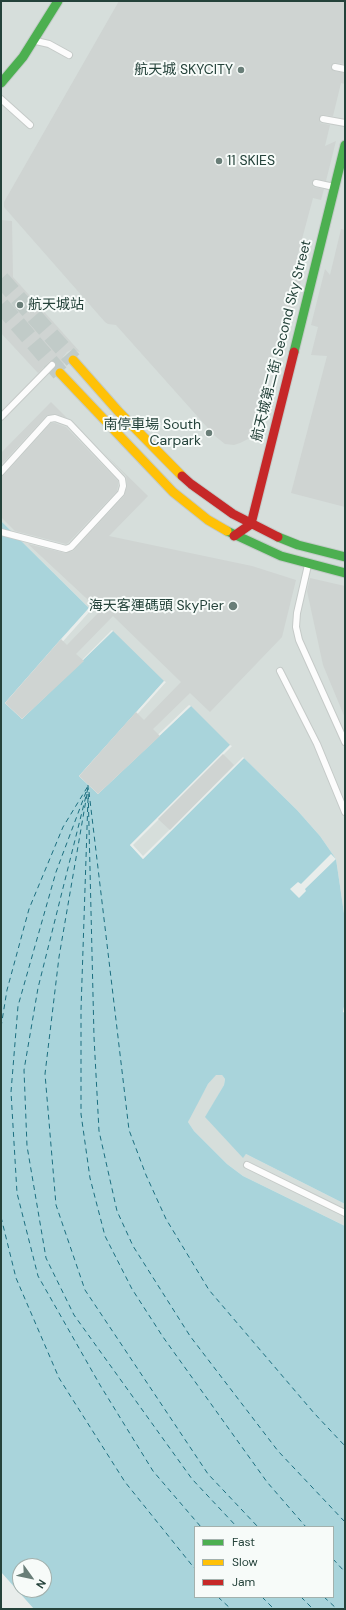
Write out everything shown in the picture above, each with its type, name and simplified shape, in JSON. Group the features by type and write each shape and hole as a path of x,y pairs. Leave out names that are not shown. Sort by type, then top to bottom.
{"street":[{"path":"1,83 35,41 58,1"},
{"name":"航天城第二街 Second Sky Street","path":"251,524 345,145"},
{"path":"73,360 118,411 191,484 251,524 284,540 345,557"},
{"path":"60,373 140,460 172,492 208,520 234,536 281,556 345,573"},
{"path":"234,536 251,524"}],"lane":[{"path":"35,41 49,44 69,55"},
{"path":"335,68 345,70"},
{"path":"1,99 30,125"},
{"path":"323,119 345,123"},
{"path":"316,183 335,187"},
{"path":"1,417 52,365"},
{"path":"1,472 49,419 55,418 69,423 122,479 123,486 121,493 71,547 66,549 1,532"},
{"path":"309,564 297,613 296,627 298,640 345,742"},
{"path":"280,671 317,744 345,812"},
{"path":"247,1165 345,1213"}],"shaded area":[{"path":"1,1 345,1 345,920 336,859 320,836 297,810 244,758 143,859 130,845 98,794 84,661 5,703 89,608 1,521"},
{"path":"216,1074 222,1075 225,1079 224,1085 206,1117 243,1157 246,1154 345,1204 345,1226 243,1176 227,1164 194,1131 188,1122 190,1115 208,1084"}],"water":[{"path":"1,521 89,608 5,703 22,719 113,631 164,681 79,776 98,794 191,706 230,745 130,845 143,859 244,758 297,810 320,836 336,859 345,920 345,1001 343,1012 345,1013 345,1204 246,1154 243,1158 205,1117 224,1085 225,1079 222,1075 216,1075 208,1084 188,1122 194,1131 227,1164 243,1176 345,1226 345,1609 34,1609 24,1598 52,1598 52,1558 12,1558 12,1584 1,1572"}],"pier":[{"path":"89,608 91,610 8,703 82,660 112,630 113,631 22,719 5,703"},
{"path":"164,681 166,682 82,776 98,792 189,705 191,706 98,794 79,776"},
{"path":"230,745 232,746 133,845 143,856 243,757 244,758 143,859 130,845"},
{"path":"331,854 336,859 305,889 306,891 299,898 290,889 298,882 301,884"}],"building":[{"name":"11 SKIES","path":"119,1 345,1 345,64 334,63 331,67 334,71 345,73 345,84 341,83 333,116 322,115 319,119 320,123 330,125 325,146 336,141 326,181 315,179 312,182 313,187 324,189 321,200 313,198 298,254 307,257 291,320 283,318 255,430 248,439 234,445 225,444 215,436 116,325 105,322 4,207 4,202"},
{"name":"航天城站","path":"1,220 12,221 13,277 80,352 71,350 67,352 63,357 64,364 56,364 53,361 50,361 38,373 1,333"},
{"path":"341,229 345,230 345,507 291,493 327,356 311,355 318,327 311,325 325,269 330,275"},
{"path":"51,402 67,418 56,414 46,416 1,465 1,453"},
{"path":"51,423 66,427 118,481 117,491 66,544 15,531 1,517 1,476 4,475"},
{"path":"103,452 148,496 109,536 252,566 296,580 282,637 210,712 190,693 153,729 160,736 98,794 79,776 136,712 144,720 181,682 113,616 76,654 84,661 22,719 5,703 61,639 67,645 100,611 28,544 65,553 73,551 124,496 127,486 126,476"},
{"path":"310,578 345,586 345,718 323,665 307,591"},
{"path":"223,754 234,765 170,830 158,819"}],"ferry route":[{"path":"88,785 94,1037 99,1131 117,1211 133,1246 190,1336 278,1451 345,1522"},
{"path":"1,1027 7,990 29,909 63,827 88,786"},
{"path":"88,788 38,988 24,1070 27,1146 46,1258 74,1315 192,1479 236,1526"},
{"path":"86,792 56,872 18,1006 11,1092 17,1193 38,1276 100,1385 153,1471 200,1526"},
{"path":"89,792 129,1130 146,1175 166,1219 209,1290 314,1413 345,1446"},
{"path":"87,794 59,957 45,1074 56,1205 85,1290 208,1474 257,1526"},
{"path":"88,798 81,1010 81,1114 90,1178 105,1236 132,1289 163,1337 267,1482 305,1526"},
{"path":"1,1217 16,1278 59,1378 125,1482 194,1568"},
{"path":"334,1560 345,1572"},
{"path":"219,1598 231,1609"},
{"path":"263,1598 274,1609"},
{"path":"302,1598 313,1609"},
{"path":"325,1598 337,1609"}],"tunnel":[{"path":"1,279 73,360"},
{"path":"1,305 60,373"}],"traffic: fast":[{"path":"1,83 23,57 58,1"},
{"path":"294,352 345,145"},
{"path":"227,531 281,556 345,573"},
{"path":"278,537 298,545 345,557"}],"traffic: slow":[{"path":"73,360 118,411 182,476"},
{"path":"60,373 173,492 208,520 227,531"}],"traffic: jam":[{"path":"234,536 251,524 294,352"},
{"path":"182,476 233,514 278,537"}],"place":[{"name":"航天城 SKYCITY","path":"241,70"},
{"name":"11 SKIES","path":"219,161"},
{"name":"航天城站","path":"20,305"},
{"name":"南停車場 South Carpark","path":"209,433"},
{"name":"海天客運碼頭 SkyPier","path":"233,606"}]}
